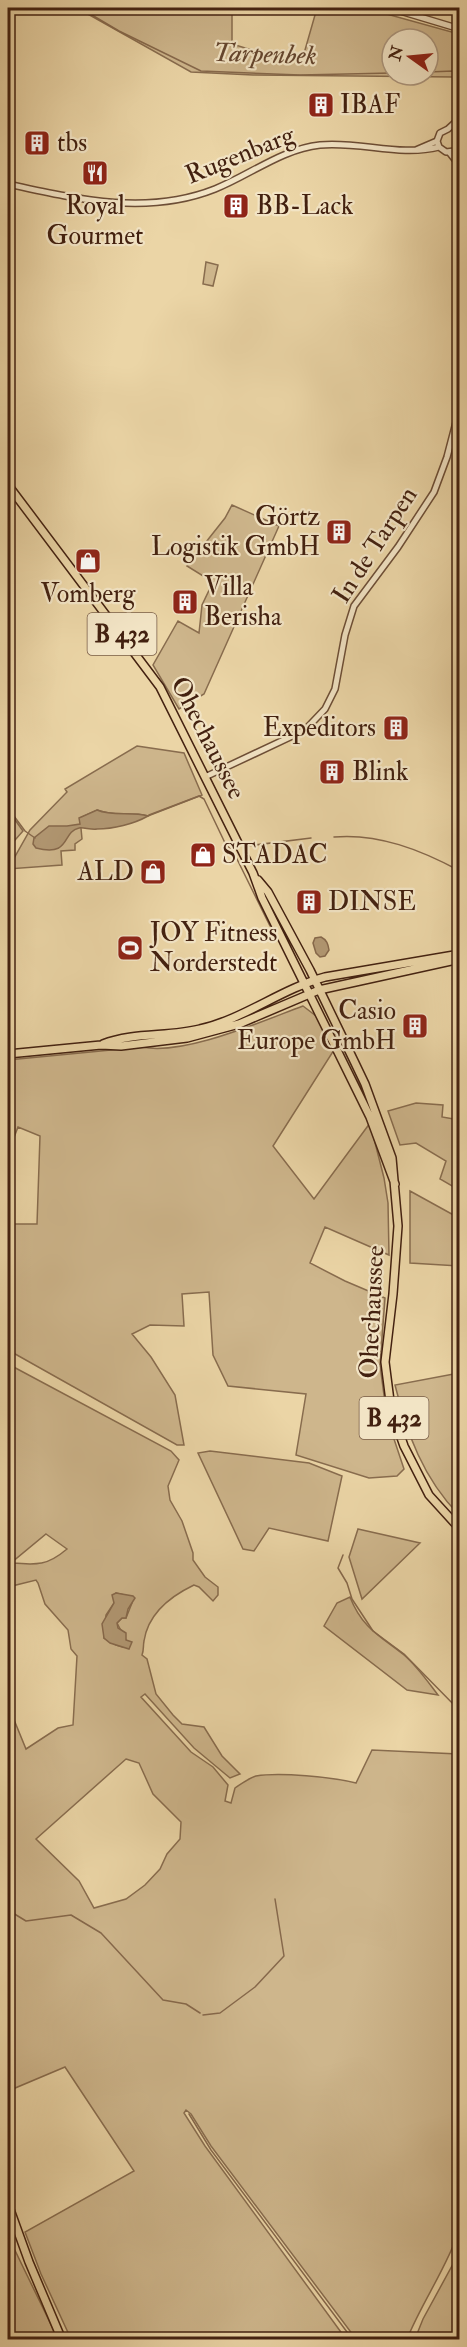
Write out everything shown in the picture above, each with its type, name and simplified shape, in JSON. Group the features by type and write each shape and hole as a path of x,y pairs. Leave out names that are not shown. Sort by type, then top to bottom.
{"main road":[{"name":"Ohechaussee","path":"8,485 160,687 253,873 262,898 370,1117 395,1184"},
{"name":"Ohechaussee","path":"253,873 268,892 315,980 365,1084 392,1158 397,1238 385,1362 391,1409 404,1446 429,1495 459,1529"},
{"path":"101,1045 116,1039 166,1035 201,1029 236,1017 315,980 459,954"},
{"path":"8,1054 101,1045 121,1046 208,1033 239,1024 319,990 459,959"},
{"path":"8,2204 29,2262 62,2340"}],"street":[{"path":"390,8 459,29"},
{"name":"Rugenbarg","path":"416,150 436,141 440,133 448,129 459,118"},
{"path":"448,129 459,132 459,156"},
{"path":"436,141 443,151 449,152 458,147"},
{"name":"Rugenbarg","path":"8,184 87,200 151,203 184,198 213,189 282,155 320,145 421,152 439,147"},
{"path":"449,152 459,166"},
{"name":"In de Tarpen","path":"204,777 305,730 325,709 335,689 345,635 354,606 398,547 434,492 447,457 459,407"}],"shaded area":[{"path":"77,8 232,9 232,44 292,62 303,57 317,8 365,8 434,27 380,27 380,76 191,72"},
{"path":"440,29 459,34 459,79 440,77"},
{"path":"206,262 218,265 213,286 203,284"},
{"path":"232,505 279,526 204,694 179,709 153,665 178,621 199,633 202,605 213,582 187,566 225,518"},
{"path":"137,746 184,753 202,795 148,816 97,810 80,818 82,839 75,844 75,850 61,851 62,865 8,869 30,830 67,792 65,789"},
{"path":"8,810 23,831 8,848"},
{"path":"97,810 148,816 116,827 73,830 61,847 55,849 36,848 33,844 34,838 49,826 80,824 79,818"},
{"path":"321,937 327,942 329,950 325,956 320,957 313,943 315,938"},
{"path":"303,1006 316,1016 334,1050 273,1146 314,1199 370,1123 388,1203 389,1255 325,1227 310,1263 385,1298 380,1365 387,1418 404,1469 397,1476 369,1478 296,1455 306,1394 228,1386 213,1355 209,1292 182,1294 184,1326 150,1325 132,1334 151,1357 175,1395 184,1445 177,1445 8,1350 8,1224 37,1224 40,1136 18,1127 13,1140 8,1140 8,1060 142,1047 159,1048 201,1042"},
{"path":"416,1103 443,1105 442,1117 459,1120 459,1190 440,1179 446,1161 416,1143 400,1145 388,1111"},
{"path":"410,1191 459,1218 459,1266 410,1263"},
{"path":"8,1364 171,1451 179,1460 168,1486 170,1500 182,1521 193,1553 193,1560 205,1577 218,1587 218,1595 213,1601 194,1585 169,1600 150,1622 142,1655 147,1659 156,1694 173,1715 182,1724 204,1727 222,1756 240,1774 230,1778 194,1748 145,1694 141,1697 191,1752 213,1767 228,1785 225,1801 231,1803 235,1788 256,1776 306,1776 356,1783 372,1750 458,1754 459,2231 448,2259 407,2339 356,2339 186,2110 184,2113 205,2146 346,2339 71,2339 41,2274 25,2232 134,2171 65,2067 8,2091 8,1705 26,1749 58,1728 73,1725 77,1656 71,1649 68,1630 45,1604 36,1580 12,1586 10,1563 8,1565","holes":["46,1534 67,1549 53,1559 41,1563 11,1563","116,1593 124,1595 132,1603 126,1618 122,1618 117,1623 126,1640 123,1647 104,1638 106,1615 114,1603","126,1759 139,1763 153,1794 181,1822 180,1839 167,1854 160,1869 145,1885 126,1899 94,1908 79,1881 36,1839"]},
{"path":"460,1373 459,1515 446,1501 426,1471 411,1438 395,1385"},
{"path":"210,1451 309,1463 342,1476 328,1541 269,1528 254,1551 243,1549 198,1453"},
{"path":"358,1529 420,1543 362,1599 349,1557"},
{"path":"116,1593 135,1598 128,1609 126,1618 122,1618 117,1623 118,1628 126,1633 126,1640 132,1642 129,1649 110,1643 104,1638 102,1624 114,1603 112,1595"},
{"path":"350,1597 366,1624 409,1659 438,1695 407,1690 324,1626 337,1603"},
{"path":"8,2236 58,2339 8,2339"},
{"path":"459,2253 459,2339 415,2339 423,2319"}],"waterway":[{"name":"Tarpenbek","path":"80,8 119,31 201,71 300,75 380,73"},
{"name":"Tarpenbek","path":"440,72 453,71 460,74"},
{"path":"149,815 199,796 204,799 270,926"},
{"path":"8,808 25,831 35,838"},
{"path":"334,837 350,836 383,840 430,856 460,871"},
{"path":"247,846 311,838"},
{"path":"343,1555 338,1568 347,1583 352,1599 373,1631 404,1654 460,1711"},
{"path":"203,2015 220,2013 255,1987 284,1956 275,1899"},
{"path":"8,1910 26,1921 71,1915 101,1933 163,2000 186,2004 200,2013"},
{"path":"189,2114 211,2150 353,2340"}],"place":[{"name":"IBAF","path":"321,105"},
{"name":"tbs","path":"37,143"},
{"name":"Royal Gourmet","path":"95,173"},
{"name":"BB-Lack","path":"236,206"},
{"name":"Görtz Logistik GmbH","path":"339,532"},
{"name":"Vomberg","path":"88,561"},
{"name":"Villa Berisha","path":"185,602"},
{"name":"Expeditors","path":"396,728"},
{"name":"Blink","path":"332,772"},
{"name":"STADAC","path":"203,855"},
{"name":"ALD","path":"153,872"},
{"name":"DINSE","path":"309,902"},
{"name":"JOY Fitness Norderstedt","path":"130,948"},
{"name":"Casio Europe GmbH","path":"415,1026"}]}
